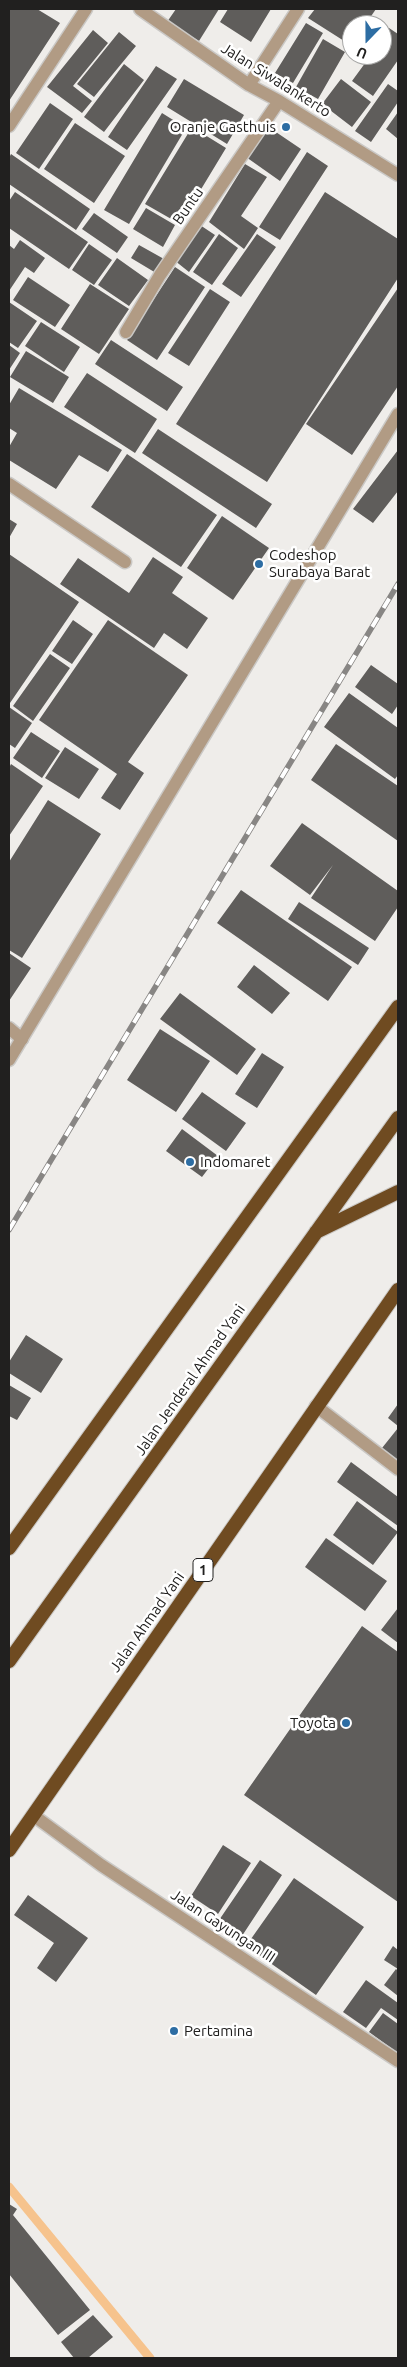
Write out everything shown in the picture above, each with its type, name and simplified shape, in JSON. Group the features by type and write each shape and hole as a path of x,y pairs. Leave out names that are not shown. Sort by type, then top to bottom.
{"highway":[{"path":"9,1548 398,1007"},
{"name":"Jalan Jenderal Ahmad Yani","path":"9,1661 398,1118"},
{"path":"314,1233 398,1192"},
{"name":"Jalan Ahmad Yani","path":"9,1850 398,1290"}],"street":[{"path":"9,126 86,9"},
{"name":"Jalan Siwalankerto","path":"140,9 249,85 280,101 398,175"},
{"path":"249,85 298,9"},
{"name":"Buntu","path":"126,332 160,275 280,101"},
{"path":"9,1060 398,414"},
{"path":"9,484 125,562"},
{"path":"9,1028 22,1039"},
{"path":"316,1406 398,1469"},
{"name":"Jalan Gayungan III","path":"33,1815 101,1865 398,2061"}],"building":[{"path":"9,9 37,9 60,23 9,101"},
{"path":"176,9 219,9 199,41 167,22"},
{"path":"228,9 271,9 251,42 220,22"},
{"path":"315,9 376,9 372,15 342,15 342,40 308,18"},
{"path":"306,23 323,33 293,83 275,73"},
{"path":"93,30 108,43 73,86 92,101 82,113 47,87"},
{"path":"392,30 398,34 398,60 373,96 352,81 364,65 392,65"},
{"path":"119,32 136,46 94,97 77,84"},
{"path":"323,39 342,50 342,57 318,99 296,87"},
{"path":"124,64 144,80 104,132 84,117"},
{"path":"156,66 177,79 127,150 108,137"},
{"path":"184,79 244,115 227,144 167,107"},
{"path":"341,79 371,102 352,127 322,104"},
{"path":"388,84 398,91 398,102 371,142 355,131"},
{"path":"50,103 73,119 39,169 16,153"},
{"path":"398,112 398,139 386,129"},
{"path":"162,113 186,128 129,224 104,210"},
{"path":"75,123 125,156 94,203 44,169"},
{"path":"267,126 301,149 280,181 246,157"},
{"path":"192,127 226,148 180,224 145,204"},
{"path":"307,152 328,166 280,240 259,227"},
{"path":"11,154 90,209 76,230 9,184 9,158"},
{"path":"245,164 267,177 241,216 258,228 244,249 209,222"},
{"path":"15,192 88,242 69,269 9,228 9,201"},
{"path":"325,192 398,239 398,278 267,482 176,424"},
{"path":"146,208 175,225 163,247 133,229"},
{"path":"94,213 128,237 117,253 82,229"},
{"path":"200,225 215,235 189,272 174,260"},
{"path":"219,234 238,248 212,285 193,272"},
{"path":"257,234 276,247 241,297 222,284"},
{"path":"20,240 45,258 34,273 25,267 9,291 9,245 14,249"},
{"path":"89,244 112,260 94,285 72,270"},
{"path":"139,245 164,259 156,273 131,258"},
{"path":"117,258 148,280 129,306 98,285"},
{"path":"175,267 205,287 157,360 127,340"},
{"path":"28,277 70,305 55,327 13,300"},
{"path":"90,284 129,309 99,354 61,329"},
{"path":"398,288 398,386 352,455 306,424"},
{"path":"210,289 230,302 189,366 168,353"},
{"path":"9,302 37,321 18,348 9,342"},
{"path":"41,322 80,347 64,372 25,346"},
{"path":"111,340 183,387 167,411 95,364"},
{"path":"9,345 20,353 9,370"},
{"path":"26,351 69,377 53,403 10,377"},
{"path":"87,373 157,419 135,453 64,407"},
{"path":"19,388 122,450 108,472 79,455 56,489 9,460 9,447 17,433 9,428 9,405"},
{"path":"158,429 272,504 256,528 142,453"},
{"path":"398,450 398,491 373,523 353,509"},
{"path":"127,454 217,515 181,567 91,507"},
{"path":"222,516 269,548 233,600 187,568"},
{"path":"9,519 17,524 9,538"},
{"path":"9,554 79,602 10,703 9,703"},
{"path":"153,557 183,577 172,593 208,618 187,649 164,633 154,648 60,584 78,558 129,593"},
{"path":"73,620 93,634 72,664 52,651"},
{"path":"108,620 188,675 128,762 144,773 120,810 101,798 117,774 39,720"},
{"path":"50,654 70,668 33,721 13,706"},
{"path":"371,665 398,684 398,705 392,714 355,687"},
{"path":"349,693 398,728 398,775 395,779 324,727"},
{"path":"9,707 32,723 15,748 9,744"},
{"path":"31,732 60,751 42,778 13,758"},
{"path":"336,744 398,786 398,841 311,780"},
{"path":"65,747 99,769 79,799 45,778"},
{"path":"11,764 43,786 9,836 9,768"},
{"path":"48,800 101,834 22,958 9,950 9,862"},
{"path":"302,823 398,891 398,907 375,941 311,898 333,865 310,895 270,866"},
{"path":"241,890 352,967 328,1001 217,923"},
{"path":"299,902 369,948 358,965 288,919"},
{"path":"9,953 31,968 9,1001"},
{"path":"254,965 290,993 272,1014 237,987"},
{"path":"180,993 256,1049 237,1075 160,1019"},
{"path":"160,1029 210,1061 176,1112 127,1080"},
{"path":"262,1053 284,1067 257,1108 235,1094"},
{"path":"202,1092 246,1123 226,1151 182,1119"},
{"path":"182,1129 218,1156 202,1177 166,1151"},
{"path":"26,1335 63,1359 41,1393 9,1373 9,1362"},
{"path":"9,1385 31,1398 17,1420 9,1416"},
{"path":"398,1404 398,1426 388,1418"},
{"path":"398,1428 398,1462 382,1448"},
{"path":"351,1462 398,1497 398,1526 337,1482"},
{"path":"357,1501 398,1532 373,1565 333,1535"},
{"path":"326,1538 387,1581 365,1611 305,1567"},
{"path":"398,1608 398,1643 381,1630"},
{"name":"Toyota","path":"362,1626 398,1652 398,1902 244,1795"},
{"path":"223,1845 251,1863 218,1914 191,1896"},
{"path":"260,1860 282,1875 238,1942 215,1926"},
{"path":"294,1878 364,1927 316,1995 246,1946"},
{"path":"28,1895 88,1938 56,1982 37,1968 54,1943 14,1915"},
{"path":"393,1946 398,1950 398,1969 384,1960"},
{"path":"396,1969 398,1971 398,1996 384,1985"},
{"path":"366,1980 398,2003 398,2020 381,2008 366,2028 343,2012"},
{"path":"383,2013 398,2024 398,2053 369,2032"},
{"path":"9,2204 17,2209 13,2215 90,2310 58,2335 9,2274"},
{"path":"93,2315 113,2337 88,2358 74,2358 61,2342"}],"waterway":[{"path":"9,2187 150,2358"}],"railway":[{"path":"9,1230 398,584"}],"place":[{"name":"Oranje Gasthuis","path":"286,127"},
{"name":"Codeshop Surabaya Barat","path":"259,564"},
{"name":"Indomaret","path":"190,1162"},
{"name":"Toyota","path":"346,1723"},
{"name":"Pertamina","path":"174,2031"}]}
